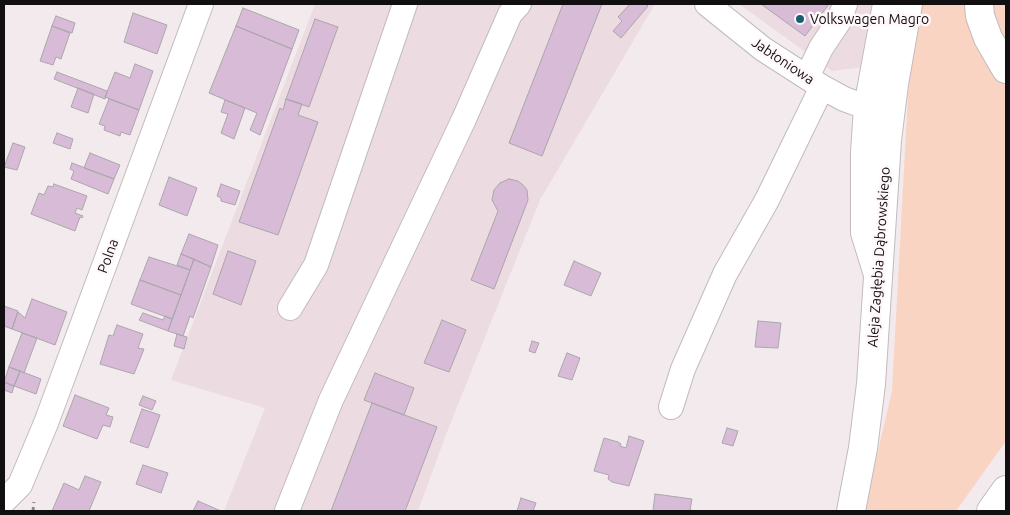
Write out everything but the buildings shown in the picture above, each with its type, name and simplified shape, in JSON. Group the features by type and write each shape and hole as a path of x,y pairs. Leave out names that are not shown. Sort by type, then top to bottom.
{"main road":[{"name":"Aleja Zagłębia Dąbrowskiego","path":"851,511 871,384 887,140 894,84 908,4"},
{"path":"979,4 980,16 988,38 1006,69"},
{"path":"991,511 1006,490"}],"street":[{"name":"Polna","path":"4,502 20,485 46,423 201,4"},
{"path":"290,308 316,266 405,4"},
{"path":"287,511 331,400 464,119 510,14 519,4"},
{"name":"Jabłoniowa","path":"707,4 763,49 814,82 866,107"},
{"path":"671,407 682,369 725,274 767,200 814,82 821,48 839,20 845,4"},
{"path":"878,284 864,233 862,153 866,107 884,4"},
{"path":"4,502 12,511"}],"shaded area":[{"path":"315,4 655,4 540,200 447,432 418,511 224,511 265,408 171,380"},
{"path":"739,4 878,4 865,67 832,71"},
{"path":"878,4 1006,4 1006,441 956,511 864,511 892,391 909,78"}],"place":[{"name":"Volkswagen Magro","path":"800,19"}]}
